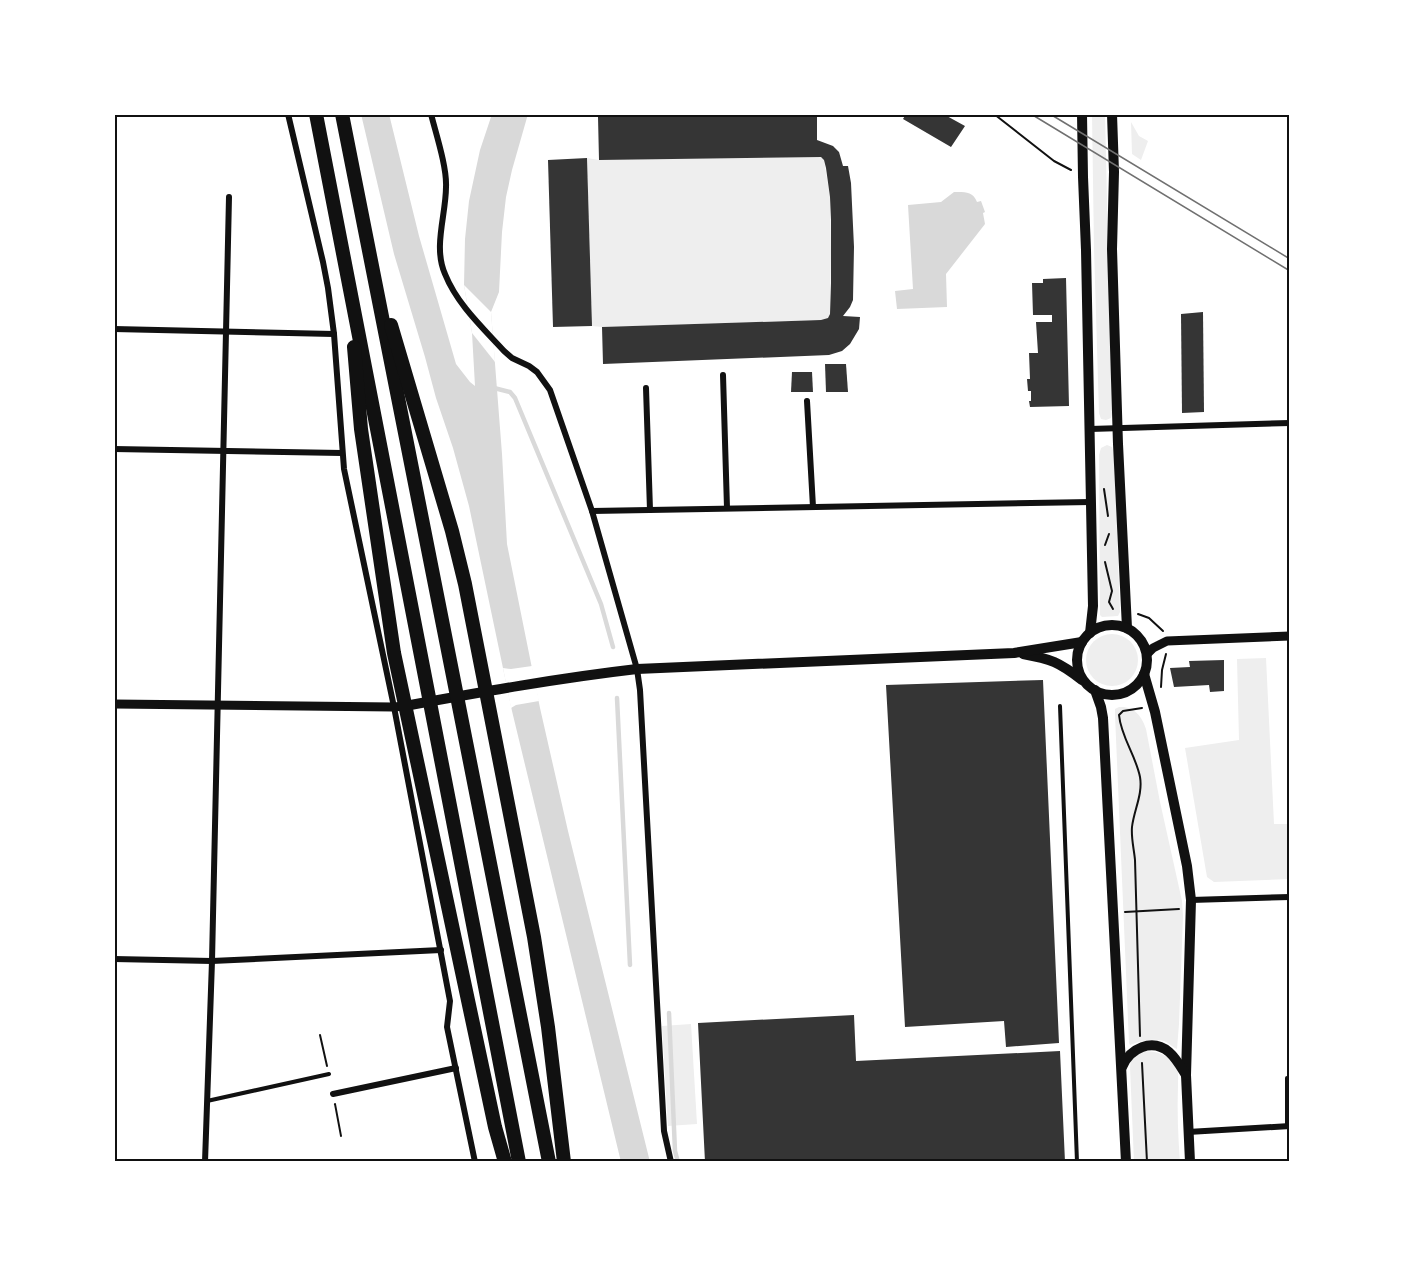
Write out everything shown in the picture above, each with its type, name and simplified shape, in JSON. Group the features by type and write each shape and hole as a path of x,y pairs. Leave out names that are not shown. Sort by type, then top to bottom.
{"highway":[{"path":"316,114 519,1162"},
{"path":"342,114 549,1162"},
{"path":"370,253 452,531 465,584 534,937 548,1028 564,1162"},
{"path":"347,270 361,429 394,653 399,706 495,1127 505,1162"}],"main road":[{"path":"1082,114 1093,606 1090,633"},
{"path":"1112,114 1114,172 1112,249 1117,428 1127,628"},
{"path":"1014,653 1056,662 1069,669 1085,683 1095,690 1109,695 1123,693 1137,685 1144,674 1147,654 1140,639 1127,628 1114,625 1097,628 1090,633 1079,649 1079,671 1085,683"},
{"path":"399,706 535,682 637,669 1014,653 1082,642"},
{"path":"1144,674 1155,712 1178,822 1191,905 1186,1075 1190,1162"},
{"path":"1095,690 1103,718 1126,1162"},
{"path":"1122,1069 1125,1060 1132,1052 1141,1047 1152,1046 1171,1054 1186,1075"}],"street":[{"path":"288,114 323,262 334,334 346,480 399,706 450,1001 447,1027 475,1162"},
{"path":"431,114 446,180 441,263 450,285 468,312 512,358 537,372 550,390 592,511 637,669 664,1131 671,1162"},
{"path":"205,1162 212,961 229,197"},
{"path":"114,329 334,334"},
{"path":"723,375 728,508"},
{"path":"646,387 650,510"},
{"path":"807,401 813,507"},
{"path":"1090,429 1290,423"},
{"path":"114,449 342,453"},
{"path":"592,511 1091,502"},
{"path":"1147,654 1167,641 1290,636"},
{"path":"114,704 399,706"},
{"path":"1191,905 1290,897"},
{"path":"114,959 212,961 441,951"},
{"path":"333,1094 456,1068"},
{"path":"1188,1132 1289,1126"}],"lane":[{"path":"1060,706 1077,1162"},
{"path":"207,1101 329,1074"},
{"path":"1287,1078 1289,1126"}],"path":[{"path":"1113,912 1191,905"}],"shaded area":[{"path":"361,114 389,114 419,236 456,364 475,386 472,333 464,285 469,201 480,150 492,114 528,114 506,197 499,292 491,312 507,544 540,708 568,831 650,1162 621,1162 512,711 469,506 394,254"},
{"path":"1092,114 1105,114 1112,414 1111,418 1106,420 1101,419 1099,413"},
{"path":"1131,122 1139,136 1148,141 1141,160 1132,154"},
{"path":"817,156 824,160 830,197 830,314 828,318 592,326 587,158 599,160"},
{"path":"954,192 968,193 977,202 981,201 985,212 983,213 985,224 946,274 947,307 897,309 895,291 913,289 908,205 941,202"},
{"path":"1107,445 1112,447 1114,454 1120,612 1118,616 1102,617 1100,615 1099,455 1101,448"},
{"path":"1112,634 1126,638 1134,646 1138,660 1134,674 1126,682 1112,686 1098,682 1090,674 1086,660 1090,646 1098,638"},
{"path":"1266,658 1274,824 1290,824 1290,879 1214,882 1207,877 1185,748 1239,740 1237,659"},
{"path":"1129,708 1137,713 1146,729 1182,901 1177,1049 1160,1040 1147,1040 1130,1045 1129,1043 1115,715 1115,709"},
{"path":"691,1024 697,1124 668,1126 662,1026"},
{"path":"1143,1051 1165,1056 1177,1068 1180,1162 1134,1162 1130,1067 1131,1059"}],"pier":[{"path":"464,285 491,312 495,362 472,333"},
{"path":"532,666 539,701 511,708 503,668"}],"building":[{"path":"817,114 817,140 833,146 839,152 843,166 848,166 851,183 854,247 853,300 843,316 860,317 859,329 850,344 842,351 829,355 603,364 602,327 828,318 831,283 831,220 826,168 821,157 599,160 598,117"},
{"path":"906,114 946,114 965,126 951,147 903,119"},
{"path":"587,158 592,326 553,327 548,160"},
{"path":"1066,278 1069,406 1030,407 1031,391 1028,391 1027,379 1030,379 1029,353 1038,353 1036,322 1052,322 1052,315 1033,315 1032,283 1043,283 1043,279"},
{"path":"1203,312 1204,412 1182,413 1181,314"},
{"path":"825,364 846,364 848,392 826,392"},
{"path":"792,372 812,372 813,392 791,392"},
{"path":"1224,660 1224,691 1210,692 1209,685 1174,687 1170,668 1190,667 1189,661"},
{"path":"1043,680 1059,1043 1006,1047 1004,1021 905,1027 886,685"},
{"path":"854,1015 856,1061 1060,1051 1065,1162 705,1162 698,1023"}],"waterway":[{"path":"494,388 510,392 515,398 601,604 613,647"},
{"path":"617,698 630,965"},
{"path":"669,1013 675,1151 678,1162"}],"tram line":[{"path":"1031,114 1290,271"},
{"path":"1050,114 1290,259"}]}
